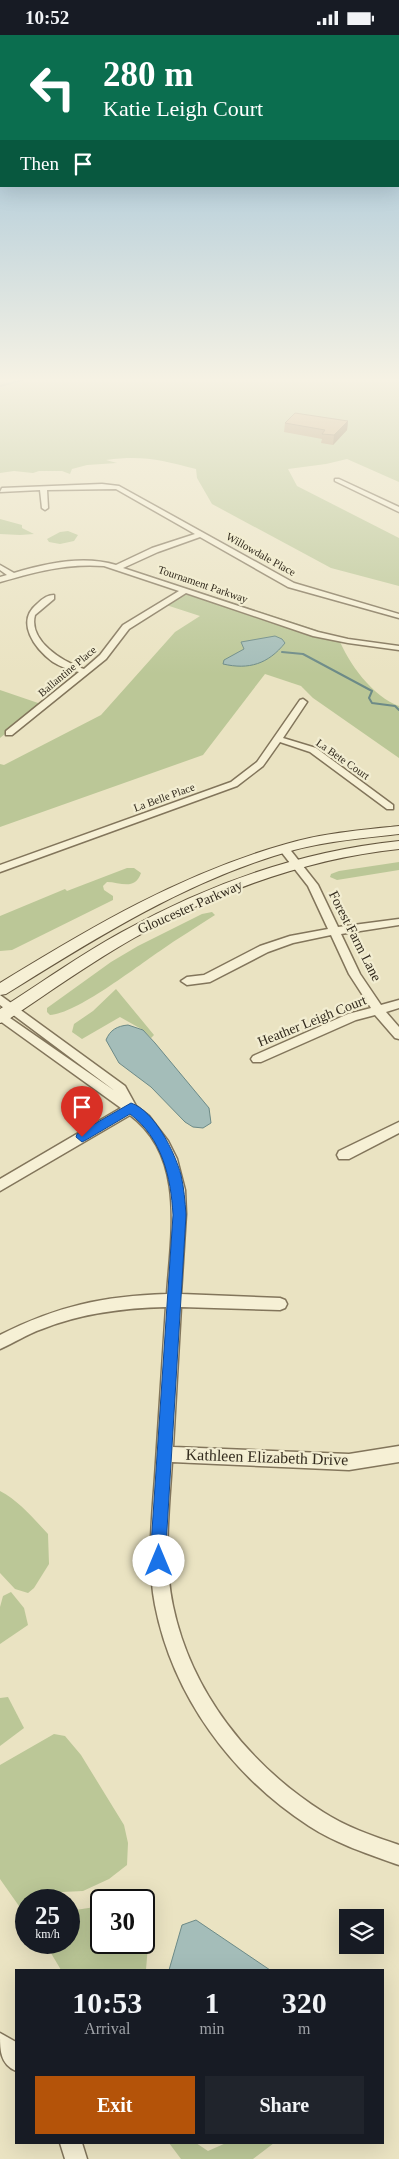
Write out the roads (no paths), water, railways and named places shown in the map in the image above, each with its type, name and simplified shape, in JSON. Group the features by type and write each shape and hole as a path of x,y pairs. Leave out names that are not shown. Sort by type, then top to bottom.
{"main road":[{"name":"Gloucester Parkway","path":"0,989 77,941 160,896 232,866 284,849 347,833 399,830"},
{"name":"Gloucester Parkway","path":"4,1014 109,947 152,923 226,889 297,863 358,849 399,845"}],"street":[{"path":"337,480 399,510"},
{"name":"Willowdale Place","path":"2,490 102,485 118,487 292,585 399,615"},
{"path":"43,488 45,508"},
{"path":"118,567 155,550 202,534"},
{"name":"Tournament Parkway","path":"0,581 13,575 80,563 97,563 118,567 316,634 348,641 399,647"},
{"path":"0,567 13,575"},
{"name":"Ballantine Place","path":"9,733 107,652 126,627 186,590"},
{"path":"51,597 31,614 31,628 47,654 62,663 86,671"},
{"name":"La Belle Place","path":"0,869 234,784 260,764 303,702"},
{"name":"La Bete Court","path":"278,739 313,750 390,807"},
{"name":"Forest Farm Lane","path":"284,849 297,863 312,885 355,974 378,1010 399,1035"},
{"path":"187,981 206,979 277,944 315,934 399,922"},
{"path":"0,999 4,1014 114,1098 145,1119 155,1131 175,1174 179,1215 158,1546 164,1607 187,1675 202,1705 222,1734 244,1761 270,1786 299,1808 330,1827 363,1843 399,1855"},
{"name":"Heather Leigh Court","path":"257,1059 352,1017 399,1004"},
{"path":"0,1187 131,1108"},
{"path":"344,1155 399,1127"},
{"path":"0,1342 37,1324 86,1307 117,1302 174,1301 280,1304"},
{"name":"Kathleen Elizabeth Drive","path":"165,1454 349,1462 399,1454"},
{"path":"0,2044 7,2048 15,2059"},
{"path":"71,2144 76,2159"}],"water":[{"path":"275,636 282,639 285,643 265,660 250,666 223,664 224,660 244,649 241,642"},
{"path":"128,1025 143,1030 155,1043 209,1108 211,1123 203,1128 193,1127 185,1122 151,1087 119,1063 106,1040 114,1029"},
{"path":"196,1920 269,1969 169,1969 182,1925"}],"waterway":[{"path":"282,652 303,654 372,691 369,698 372,703 395,706 399,710"}]}
